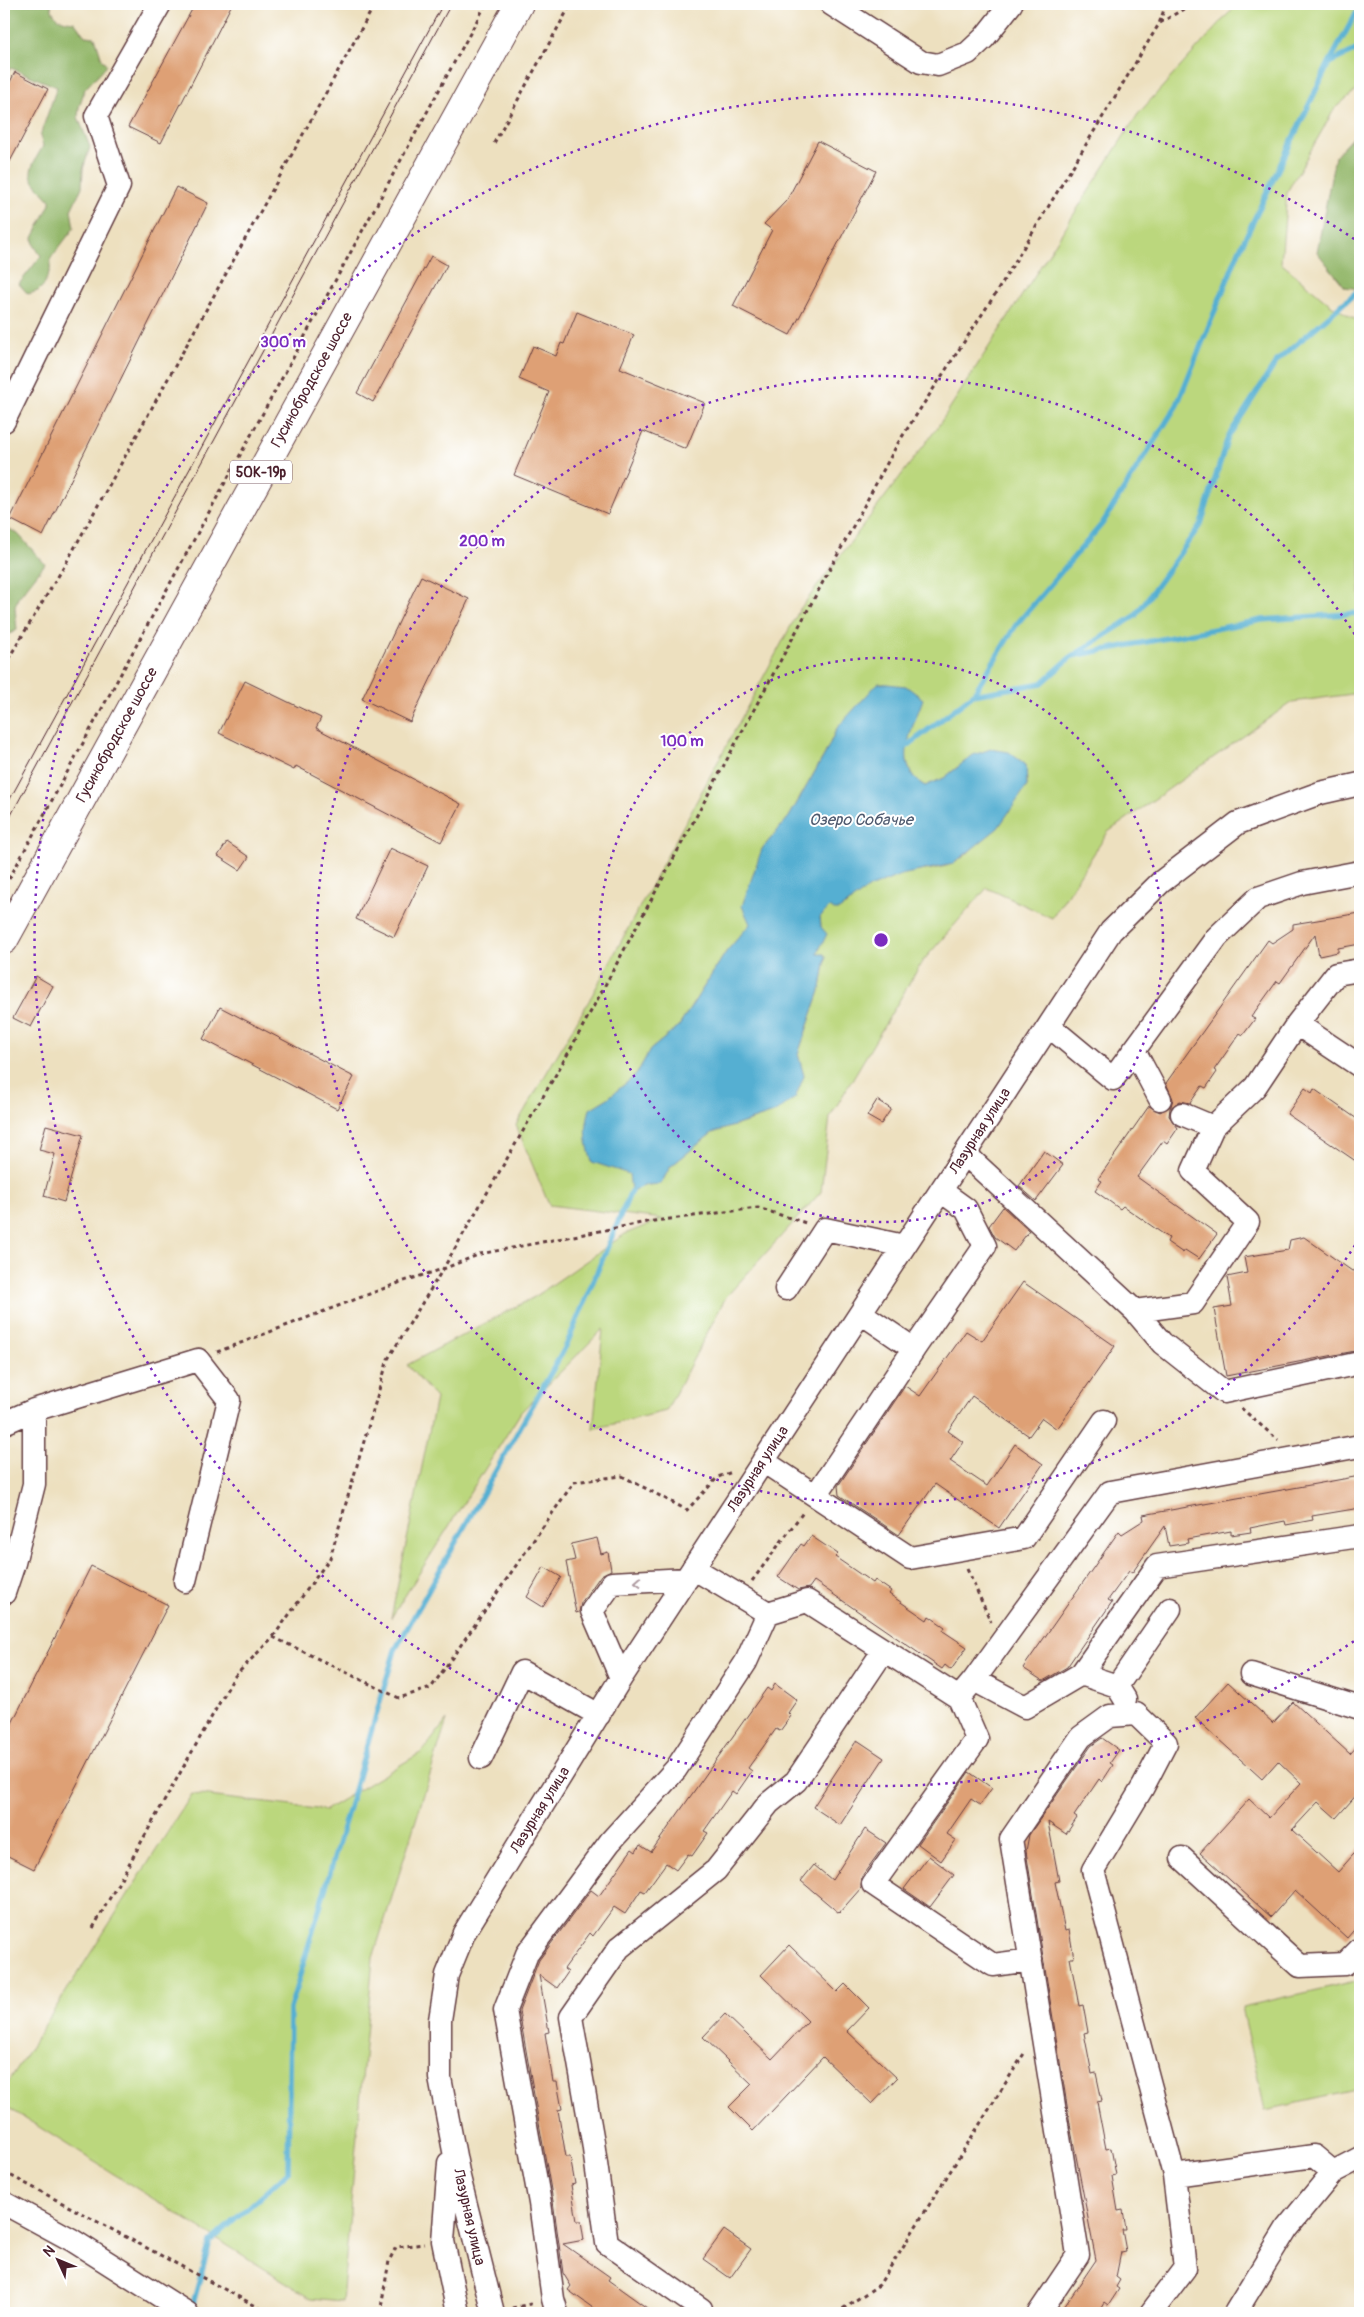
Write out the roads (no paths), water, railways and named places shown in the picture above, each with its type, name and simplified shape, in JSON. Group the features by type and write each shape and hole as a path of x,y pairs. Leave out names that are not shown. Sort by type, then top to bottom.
{"main road":[{"name":"Гусинобродское шоссе","path":"4,940 519,4"}],"street":[{"path":"4,421 119,186 96,116 160,4"},
{"path":"830,4 921,62 938,65 968,53 984,38 1011,4"},
{"name":"Лазурная улица","path":"493,2313 459,2177 440,2078 440,2020 447,1975 464,1933 621,1678 1111,931 1161,882 1238,823 1320,793 1360,784"},
{"path":"1049,1026 1113,1079 1217,937 1258,898 1302,883 1360,872"},
{"path":"1135,1311 1193,1303 1248,1222 1193,1171 1213,1128 1255,1087 1297,1024 1336,974 1360,970"},
{"path":"1297,1024 1360,1066"},
{"path":"1134,1050 1160,1099"},
{"path":"1182,1114 1213,1128"},
{"path":"965,1154 1135,1311 1162,1344 1224,1392 1360,1363"},
{"path":"816,1495 985,1246 966,1209 941,1191"},
{"path":"786,1289 826,1229 904,1246"},
{"path":"861,1312 914,1348"},
{"path":"4,1423 34,1410 198,1360 229,1400 185,1581"},
{"path":"4,1593 14,1563 34,1484 34,1410"},
{"path":"763,1462 910,1558 1024,1538 1104,1421"},
{"path":"959,1698 1110,1492 1360,1446"},
{"path":"974,1680 1025,1708 1081,1674 1157,1566 1360,1536"},
{"path":"621,1678 592,1611 612,1583 690,1574 740,1596 768,1613 807,1601 959,1698 977,1739 872,1884 993,1965 1031,1960"},
{"path":"1117,1686 1170,1609"},
{"path":"557,2313 553,2299 540,2204 505,2010 527,1954 610,1842 676,1769 746,1662 768,1613"},
{"path":"701,2313 701,2309 607,2243 593,2142 571,2017 619,1948 716,1870 768,1803 796,1781 884,1650"},
{"path":"481,1758 522,1672 599,1715"},
{"path":"1081,1674 1117,1686 1136,1714 1166,1742 1143,1787 1093,1870 1174,2175 1185,2268 1151,2313"},
{"path":"1250,1674 1360,1708"},
{"path":"1039,2313 1078,2255 1011,1839 1081,1737 1110,1716 1136,1714"},
{"path":"1182,1858 1300,1966 1345,1964 1360,1949"},
{"path":"452,2138 443,2241 458,2313"},
{"path":"1174,2175 1314,2156 1333,2172"},
{"path":"1235,2313 1287,2228 1333,2172 1360,2158"},
{"path":"4,2202 72,2240 187,2313"}],"water":[{"name":"Озеро Собачье","path":"878,683 906,686 923,699 910,734 907,757 909,768 915,778 925,786 944,778 973,755 991,749 1009,752 1026,765 1027,786 998,828 953,864 901,875 869,888 839,910 834,910 830,907 820,917 821,927 827,934 817,954 824,954 826,957 821,988 798,1054 804,1076 795,1098 774,1113 712,1133 670,1167 661,1184 647,1185 631,1191 629,1174 592,1162 586,1136 590,1109 608,1098 636,1075 650,1050 679,1026 726,952 750,924 742,906 762,849 789,817 825,754 837,728"}],"waterway":[{"path":"1329,63 1360,6"},
{"path":"973,695 1016,625 1102,524 1177,405 1239,251 1329,63 1360,48"},
{"path":"1076,654 1135,616 1201,524 1228,437 1277,361 1360,289"},
{"path":"906,747 973,695 1042,683 1072,656 1262,620 1360,613"},
{"path":"191,2311 210,2242 288,2172 290,2009 395,1650 566,1346 631,1191"}],"tram line":[{"path":"4,810 443,4"},
{"path":"4,828 451,4"}]}
